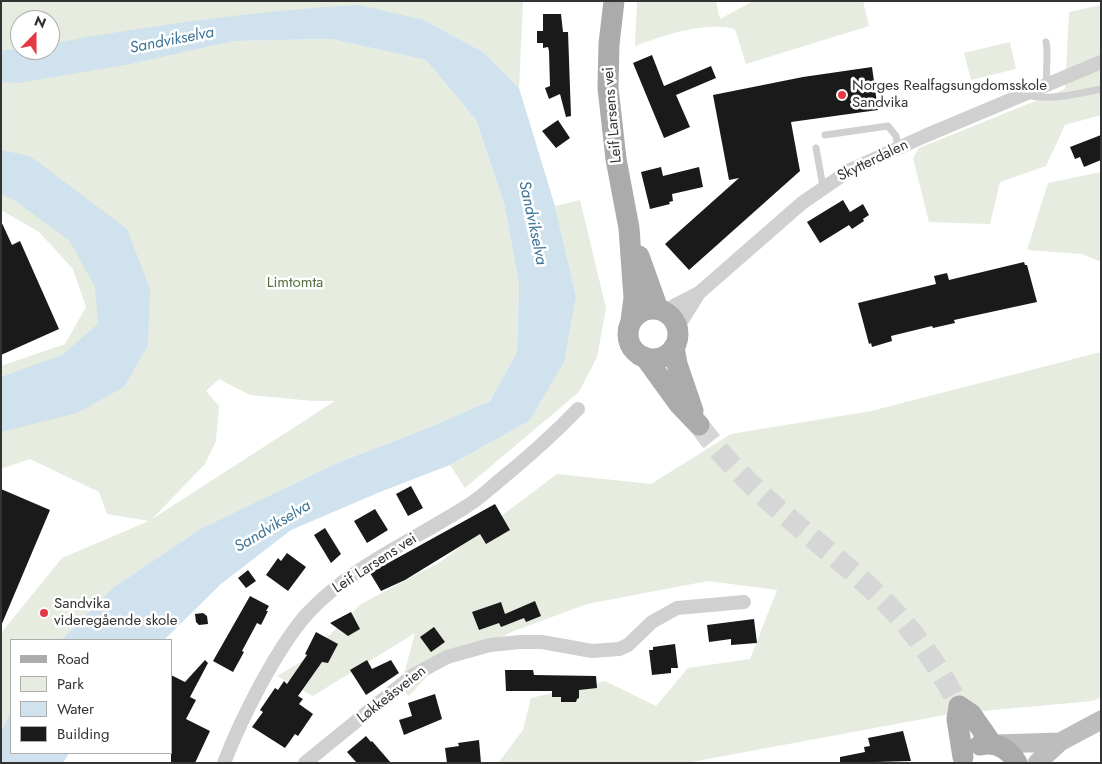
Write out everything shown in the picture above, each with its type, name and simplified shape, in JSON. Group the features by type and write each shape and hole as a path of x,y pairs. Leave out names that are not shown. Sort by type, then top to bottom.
{"main road":[{"name":"Leif Larsens vei","path":"614,1 609,44 608,88 615,150 629,228 634,298 632,321"},
{"name":"Leif Larsens vei","path":"629,228 661,310"},
{"path":"646,310 661,310 672,318 676,337 677,364 699,426 679,404 645,357 634,350 630,342 628,329 632,321 646,310"},
{"path":"645,357 661,357 676,337"},
{"path":"961,761 957,719 959,706 971,714 994,744 1011,754 1017,763"},
{"path":"1037,763 1060,742 1101,720"},
{"path":"961,761 976,746 1060,742"}],"street":[{"name":"Skytterdalen","path":"661,310 699,293 776,225 823,187 850,170 1101,62"},
{"name":"Skytterdalen","path":"676,337 699,293"},
{"name":"Leif Larsens vei","path":"224,763 276,658 291,634 320,602 374,562 469,505 534,452 578,409"},
{"name":"Løkkeåsveien","path":"305,763 412,676 448,656 490,645 520,642 542,642 592,651 619,649 628,645 652,622 678,608 744,602"}],"lane":[{"path":"1046,42 1048,52 1045,74 1047,84"},
{"path":"1022,95 1042,99 1101,89"},
{"path":"825,134 888,126 896,136 898,148"},
{"path":"816,148 823,187"}],"green space":[{"name":"Limtomta","path":"1,1 523,1 519,88 483,52 424,20 237,41 331,39 426,60 476,120 504,203 519,284 517,352 490,401 428,428 337,463 202,528 114,587 62,639 10,639 10,713 1,732 1,633 62,558 149,521 107,514 99,492 30,459 1,469 1,366 65,344 86,307 73,269 39,232 1,210","holes":["219,379 250,395 313,401 335,401 152,519 205,464 216,441 219,406 206,391"]},
{"path":"637,1 716,1 720,19 753,1 863,1 869,26 746,64 735,29 724,27 685,30 635,46"},
{"path":"1101,5 1101,115 1065,125 1046,166 1000,182 990,224 929,222 913,158 919,148 1065,89 1069,12"},
{"path":"1010,42 1016,69 971,80 964,53"},
{"path":"1101,172 1101,262 1082,254 1027,250 1048,183"},
{"path":"580,200 606,308 597,357 579,392 465,488 450,465 529,421 576,296 555,206"},
{"path":"1101,352 1101,697 1092,701 950,714 686,763 498,763 523,730 531,698 605,681 656,706 688,668 750,659 777,590 708,581 587,604 514,631 432,671 409,696 400,689 415,633 313,696 277,676 304,660 361,604 440,562 557,474 651,484 731,434 871,411"}],"water":[{"name":"Sandvikselva","path":"358,5 424,20 483,52 519,88 555,206 576,296 564,362 529,421 450,465 291,530 221,584 165,639 62,639 114,587 202,528 337,463 428,428 490,401 517,352 519,284 504,203 476,120 426,60 331,39 233,41 130,64 19,83 1,82 1,50 10,50 10,60 60,60 60,42 165,25 242,15"},
{"path":"1,150 30,156 127,229 150,289 148,345 124,387 77,413 1,432 1,377 62,355 98,324 95,287 69,240 14,200 1,194"},
{"path":"10,713 10,754 68,754 63,763 1,763 1,732"}],"building":[{"path":"543,14 561,14 563,32 568,32 571,116 566,117 560,94 549,99 545,88 550,86 549,51 548,47 543,48 543,43 537,43 537,31 543,31"},
{"path":"652,55 664,86 711,66 716,78 676,95 690,127 664,138 633,63"},
{"path":"872,67 878,110 791,122 800,171 689,270 665,244 739,178 729,180 713,95 803,77"},
{"path":"558,120 570,138 556,148 542,131"},
{"path":"1101,135 1101,160 1084,167 1080,157 1075,159 1070,147"},
{"path":"661,167 663,176 699,167 703,187 672,194 673,201 669,202 670,204 650,209 641,172"},
{"path":"843,200 850,212 863,204 869,215 852,229 849,225 820,243 807,222"},
{"path":"1,221 12,245 20,241 59,329 1,355"},
{"path":"1024,262 1027,265 1037,302 954,320 955,323 933,328 932,326 891,336 892,341 872,347 871,343 869,344 858,303 936,284 934,276 947,273 949,280"},
{"path":"411,486 423,508 408,516 396,494"},
{"path":"1,489 50,510 1,626"},
{"path":"495,504 510,530 486,544 480,534 405,580 381,591 370,573"},
{"path":"375,509 388,530 367,543 354,521"},
{"path":"325,528 341,554 331,563 314,535"},
{"path":"287,553 306,567 288,591 266,575 278,558 281,561"},
{"path":"248,570 256,581 246,588 238,578"},
{"path":"250,596 269,606 266,611 268,611 261,625 257,623 233,672 213,661"},
{"path":"535,601 541,616 526,622 524,618 501,627 499,623 479,630 472,612 501,602 505,614"},
{"path":"351,612 360,629 348,636 330,623"},
{"path":"203,613 207,616 208,624 199,625 196,622 195,614"},
{"path":"754,619 757,643 731,645 731,639 709,642 707,625"},
{"path":"434,627 445,642 431,652 420,637"},
{"path":"316,632 338,644 328,663 322,662 298,696 303,699 299,704 313,714 298,736 295,734 285,748 252,727 263,712 260,710 275,688 278,690 284,681 287,684 307,655 305,654"},
{"path":"675,644 678,668 671,668 671,673 652,675 649,650 653,650 653,647"},
{"path":"205,660 208,663 190,697 196,700 186,719 210,731 195,763 171,763 172,676 185,682"},
{"path":"367,660 372,669 391,660 399,673 366,695 350,670"},
{"path":"505,670 533,670 534,675 596,676 597,688 579,690 579,698 576,702 561,702 561,697 552,697 552,691 506,691"},
{"path":"435,694 442,719 404,735 399,720 412,716 408,703"},
{"path":"903,731 911,761 840,763 840,757 865,752 864,747 870,746 868,738"},
{"path":"366,736 391,763 357,763 347,752"},
{"path":"479,740 481,763 447,763 445,748 459,746 458,743"}],"tunnel":[{"path":"699,425 719,450 762,495 858,576 893,610 924,649 943,677 959,706"}],"place":[{"name":"Norges Realfagsungdomsskole Sandvika","path":"842,95"},
{"name":"Sandvika videregående skole","path":"44,613"}]}
